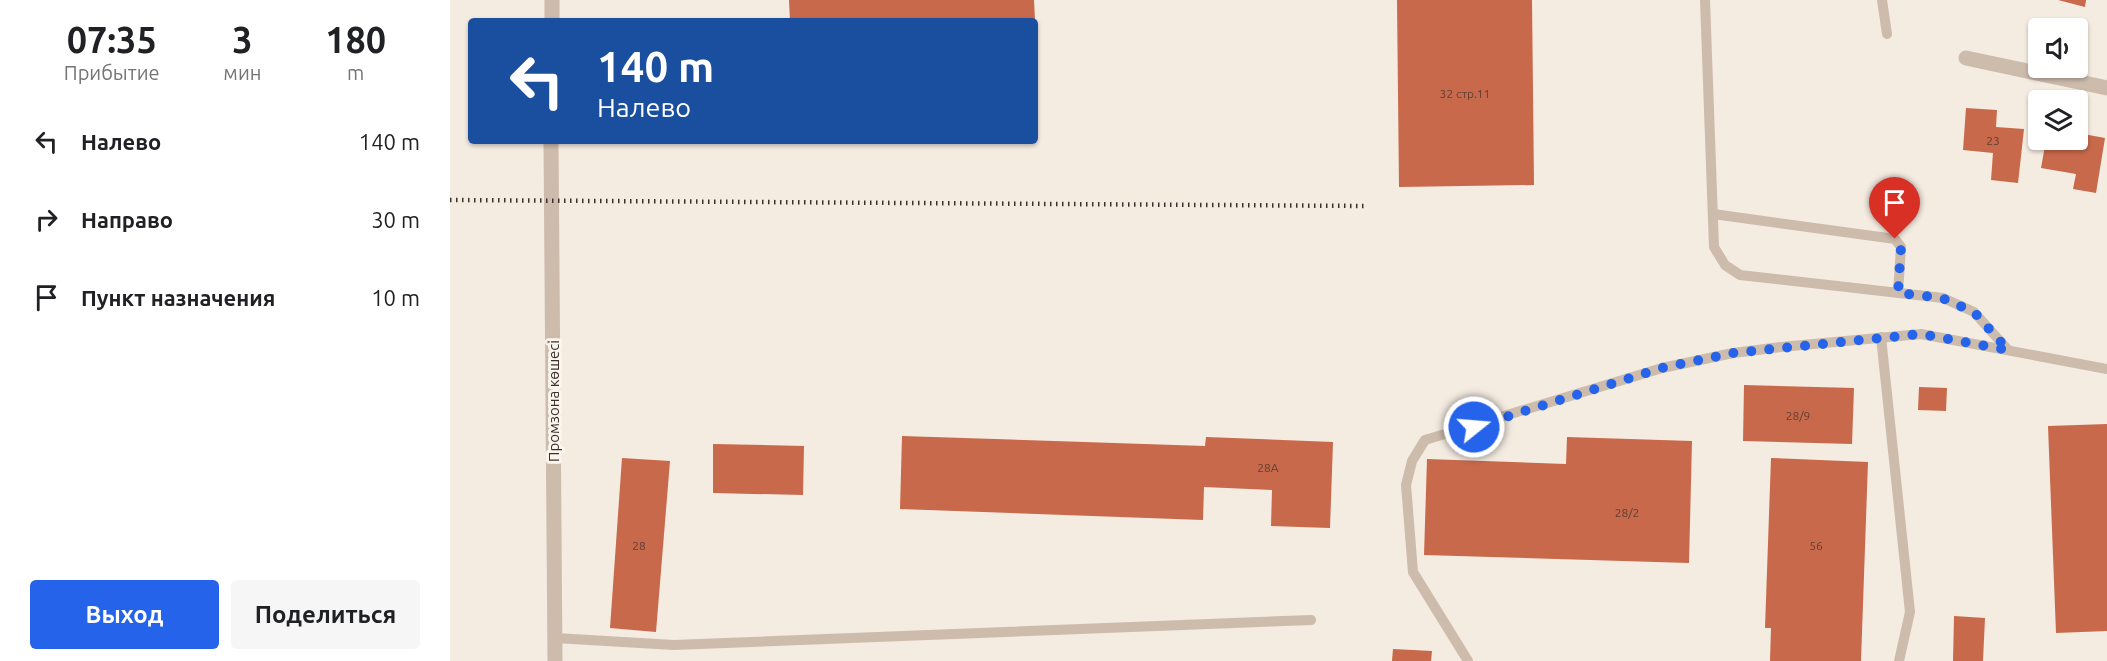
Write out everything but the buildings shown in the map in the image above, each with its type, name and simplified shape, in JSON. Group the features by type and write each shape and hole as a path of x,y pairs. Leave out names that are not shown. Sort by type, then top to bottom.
{"street":[{"path":"552,0 552,18"},
{"path":"1966,58 2107,88"},
{"name":"Промзона көшесі","path":"551,144 555,661"}],"lane":[{"path":"1705,0 1714,247 1725,266 1740,275 1942,298 1974,312 2008,350"},
{"path":"1882,0 1887,34"},
{"path":"1713,214 1895,239 1901,247 1898,293"},
{"path":"1468,661 1413,572 1406,485 1412,461 1425,441 1662,368 1733,353 1881,337 1921,334 2107,369"},
{"path":"1881,337 1910,612 1899,661"},
{"path":"555,638 674,645 1311,620"}],"railway":[{"path":"450,200 1365,206"}],"route":[{"path":"1474,427 1662,368 1733,353 1921,334 2008,350 1974,312 1942,298 1898,293 1901,247 1895,239"}]}
